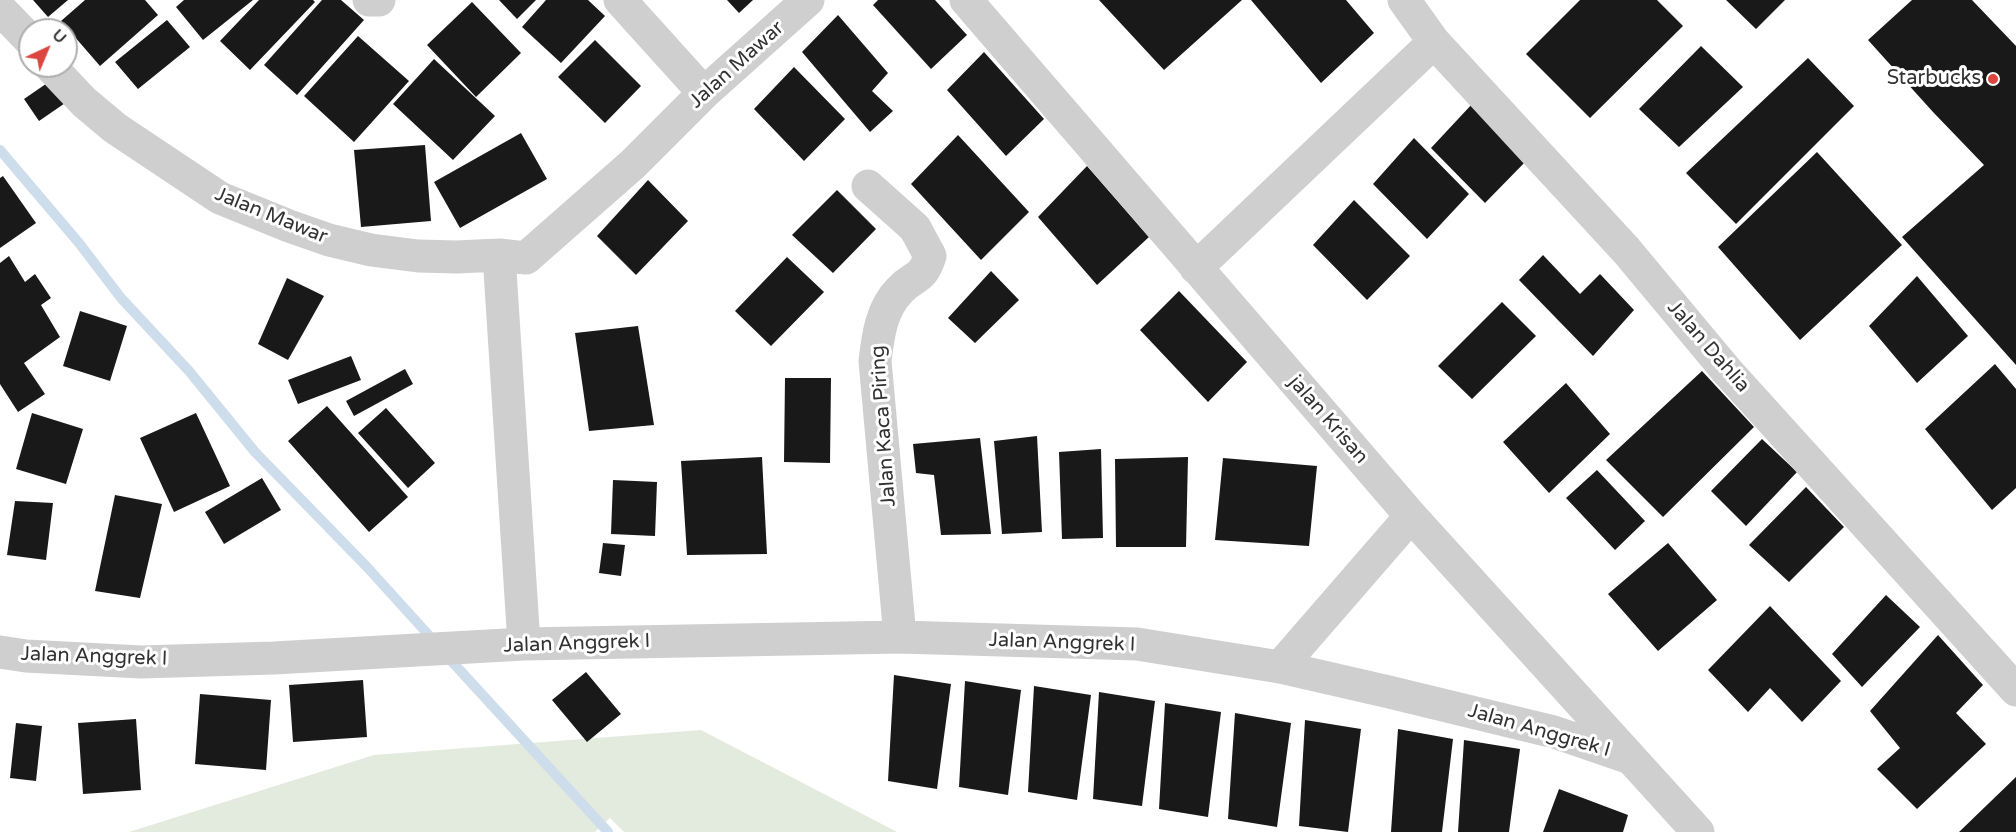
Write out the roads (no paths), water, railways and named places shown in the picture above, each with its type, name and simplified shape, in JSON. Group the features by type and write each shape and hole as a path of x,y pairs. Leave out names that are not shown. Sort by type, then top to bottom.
{"street":[{"path":"369,0 379,0"},
{"path":"620,0 704,93"},
{"name":"Jalan Mawar","path":"61,78 84,102 116,128 220,198 299,230 371,250 418,256 499,255 526,258 633,164 704,93 808,0"},
{"name":"jalan Krisan","path":"966,0 1411,516 1698,832"},
{"name":"Jalan Dahlia","path":"1404,0 1434,42 1626,250 1727,371 2016,690"},
{"path":"0,9 18,28"},
{"path":"1196,268 1434,42"},
{"name":"Jalan Kaca Piring","path":"868,186 915,228 930,256 926,271 900,290 888,306 878,331 875,361 900,637"},
{"path":"499,255 525,644"},
{"path":"1280,667 1411,516"},
{"name":"Jalan Anggrek I","path":"0,652 26,656 141,662 274,658 525,644 900,637 1137,644 1280,667 1554,732 1630,758"}],"waterway":[{"path":"0,150 79,243 121,298 189,371 255,452 367,567 435,642"},
{"path":"445,654 608,832"}],"place":[{"name":"Starbucks","path":"1993,79"}]}
